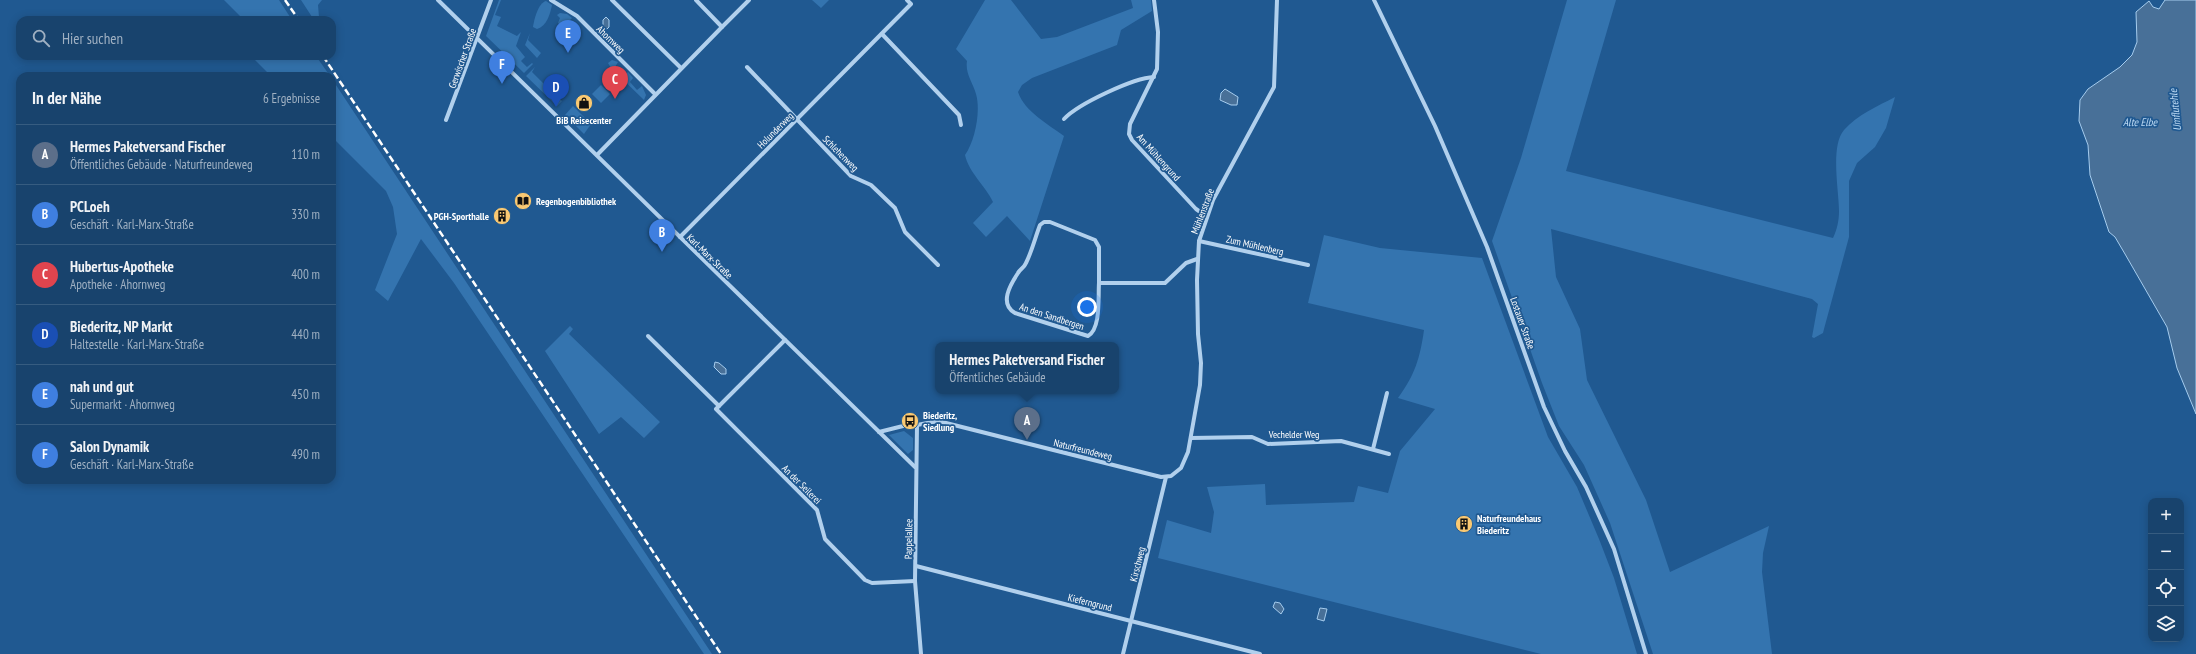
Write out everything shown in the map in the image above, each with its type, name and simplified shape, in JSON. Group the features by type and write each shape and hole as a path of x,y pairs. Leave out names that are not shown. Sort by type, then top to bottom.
{"street":[{"name":"Karl-Marx-Straße","path":"438,0 915,467"},
{"name":"Gerwischer Straße","path":"446,120 491,0"},
{"name":"Ahornweg","path":"551,0 577,16 656,94"},
{"path":"612,0 681,68"},
{"path":"696,0 722,27"},
{"path":"597,155 749,0"},
{"name":"Holunderweg","path":"680,237 911,4 907,0"},
{"name":"Am Mühlengrund","path":"1154,0 1158,46 1157,69 1130,124 1128,134 1196,209 1206,216"},
{"name":"Mühlenstraße","path":"1166,477 1181,468 1188,452 1200,385 1201,363 1198,334 1199,241 1206,216 1213,200 1274,87 1277,0"},
{"name":"Lostauer Straße","path":"1374,0 1435,126 1487,247 1544,407 1565,451 1586,487 1614,549 1646,654"},
{"path":"882,34 959,115 961,125"},
{"name":"Schlehenweg","path":"747,67 851,176 871,185 895,208 905,232 938,265"},
{"path":"1064,119 1072,110 1085,103 1140,80 1154,77"},
{"name":"An den Sandbergen","path":"1044,222 1050,222 1091,238 1098,243 1098,283 1096,325 1093,334 1088,336 1015,313 1010,310 1006,301 1006,295 1018,273 1026,265 1040,225 1044,222"},
{"name":"Zum Mühlenberg","path":"1199,241 1308,265"},
{"path":"1098,283 1165,283 1186,263 1198,259"},
{"name":"An der Seilerei","path":"648,336 719,406 716,410 817,510 825,539 865,580 872,583 915,581"},
{"path":"719,406 785,340"},
{"path":"1373,449 1387,393"},
{"name":"Naturfreundeweg","path":"879,432 911,424 916,425 932,421 945,422 1166,477"},
{"name":"Pappelallee","path":"916,425 917,454 915,467 917,475 915,581 921,654"},
{"name":"Vechelder Weg","path":"1191,438 1252,437 1268,444 1341,441 1389,454"},
{"name":"Kirschweg","path":"1123,654 1166,477"},
{"name":"Kieferngrund","path":"916,566 1260,654"}],"shaded area":[{"path":"224,0 279,0 289,16 240,16"},
{"path":"301,0 322,0 318,5 319,16 311,16"},
{"path":"499,0 501,0 495,15 501,17 497,26 517,36 521,32 516,46 525,57 521,61 527,67 532,63 533,64 524,73 486,36"},
{"path":"812,0 829,0 821,8"},
{"path":"985,0 1011,0 1041,39 1057,37 1133,8 1131,0 1151,0 1152,11 1121,30 1117,45 1032,78 1022,85 1018,92 1021,99 1031,112 1064,136 1030,241 1007,216 986,237 973,223 993,202 970,168 965,155 972,142 978,109 975,90 967,70 967,61 956,49"},
{"path":"1567,0 1616,0 1566,171 1833,238 1838,225 1839,215 1836,157 1840,137 1844,130 1855,120 1868,111 1895,97 1886,128 1875,147 1857,163 1849,181 1849,237 1823,333 1814,338 1812,337 1818,304 1812,299 1551,229 1556,277 1580,329 1587,380 1646,500 1670,572 1769,526 1763,553 1762,572 1772,654 1653,654 1610,523 1584,465 1559,426 1542,383 1492,241 1521,158"},
{"path":"546,1 552,5 548,19 537,29 533,27 535,16 543,2"},
{"path":"560,13 567,14 572,18 563,27 558,23 560,18 557,15"},
{"path":"530,33 528,40 541,53 537,58 525,45"},
{"path":"255,60 319,60 327,72 267,72"},
{"path":"612,60 618,62 615,67 624,76 628,72 633,78 630,82 637,90 642,86 646,95 644,100 611,68 608,63"},
{"path":"535,67 532,72 545,85 550,81 555,86 550,90 562,101 557,106 526,76"},
{"path":"336,85 712,654 704,654 454,283 421,239 388,301 375,290 397,234 393,207 386,191 336,141"},
{"path":"601,85 610,94 601,103 592,94"},
{"path":"573,106 591,124 584,134 565,115"},
{"path":"1324,235 1380,248 1482,258 1548,437 1577,487 1599,539 1614,578 1637,654 1541,654 1158,558 1167,520 1211,533 1214,512 1207,487 1265,484 1266,505 1354,502 1358,486 1388,493 1400,451 1435,409 1398,398 1413,374 1421,349 1424,330 1308,303"},
{"path":"570,326 573,329 569,334 660,422 644,438 621,417 599,434 545,351"},
{"path":"904,431 913,438 913,450 908,454 889,435"}],"water":[{"name":"Alte Elbe","path":"2165,0 2196,0 2196,414 2177,368 2167,327 2115,237 2109,232 2090,175 2088,145 2079,121 2080,100 2088,89 2120,67 2132,55 2137,42 2136,12 2149,1 2153,7 2159,9"},
{"path":"606,17 609,20 609,27 607,29 603,27 603,20"},
{"path":"1225,89 1238,97 1237,105 1231,105 1220,100 1221,93"},
{"path":"715,362 719,363 726,369 726,374 721,374 714,367"},
{"path":"1275,602 1280,603 1284,609 1281,614 1273,607"},
{"path":"1320,608 1327,609 1324,621 1317,619"}],"railway":[{"path":"285,0 296,16"},
{"path":"326,60 334,72"},
{"path":"336,76 721,654"}],"place":[{"name":"nah und gut","path":"568,53"},
{"name":"Salon Dynamik","path":"502,84"},
{"name":"Hubertus-Apotheke","path":"615,99"},
{"name":"BiB Reisecenter","path":"584,103"},
{"name":"Biederitz, NP Markt","path":"556,107"},
{"name":"Regenbogenbibliothek","path":"523,201"},
{"name":"PGH-Sporthalle","path":"502,216"},
{"name":"PCLoeh","path":"662,252"},
{"name":"Biederitz, Siedlung","path":"910,421"},
{"name":"Hermes Paketversand Fischer","path":"1027,440"},
{"name":"Naturfreundehaus Biederitz","path":"1464,524"}],"water label":[{"name":"Umflutehle","path":"2175,110"}]}
